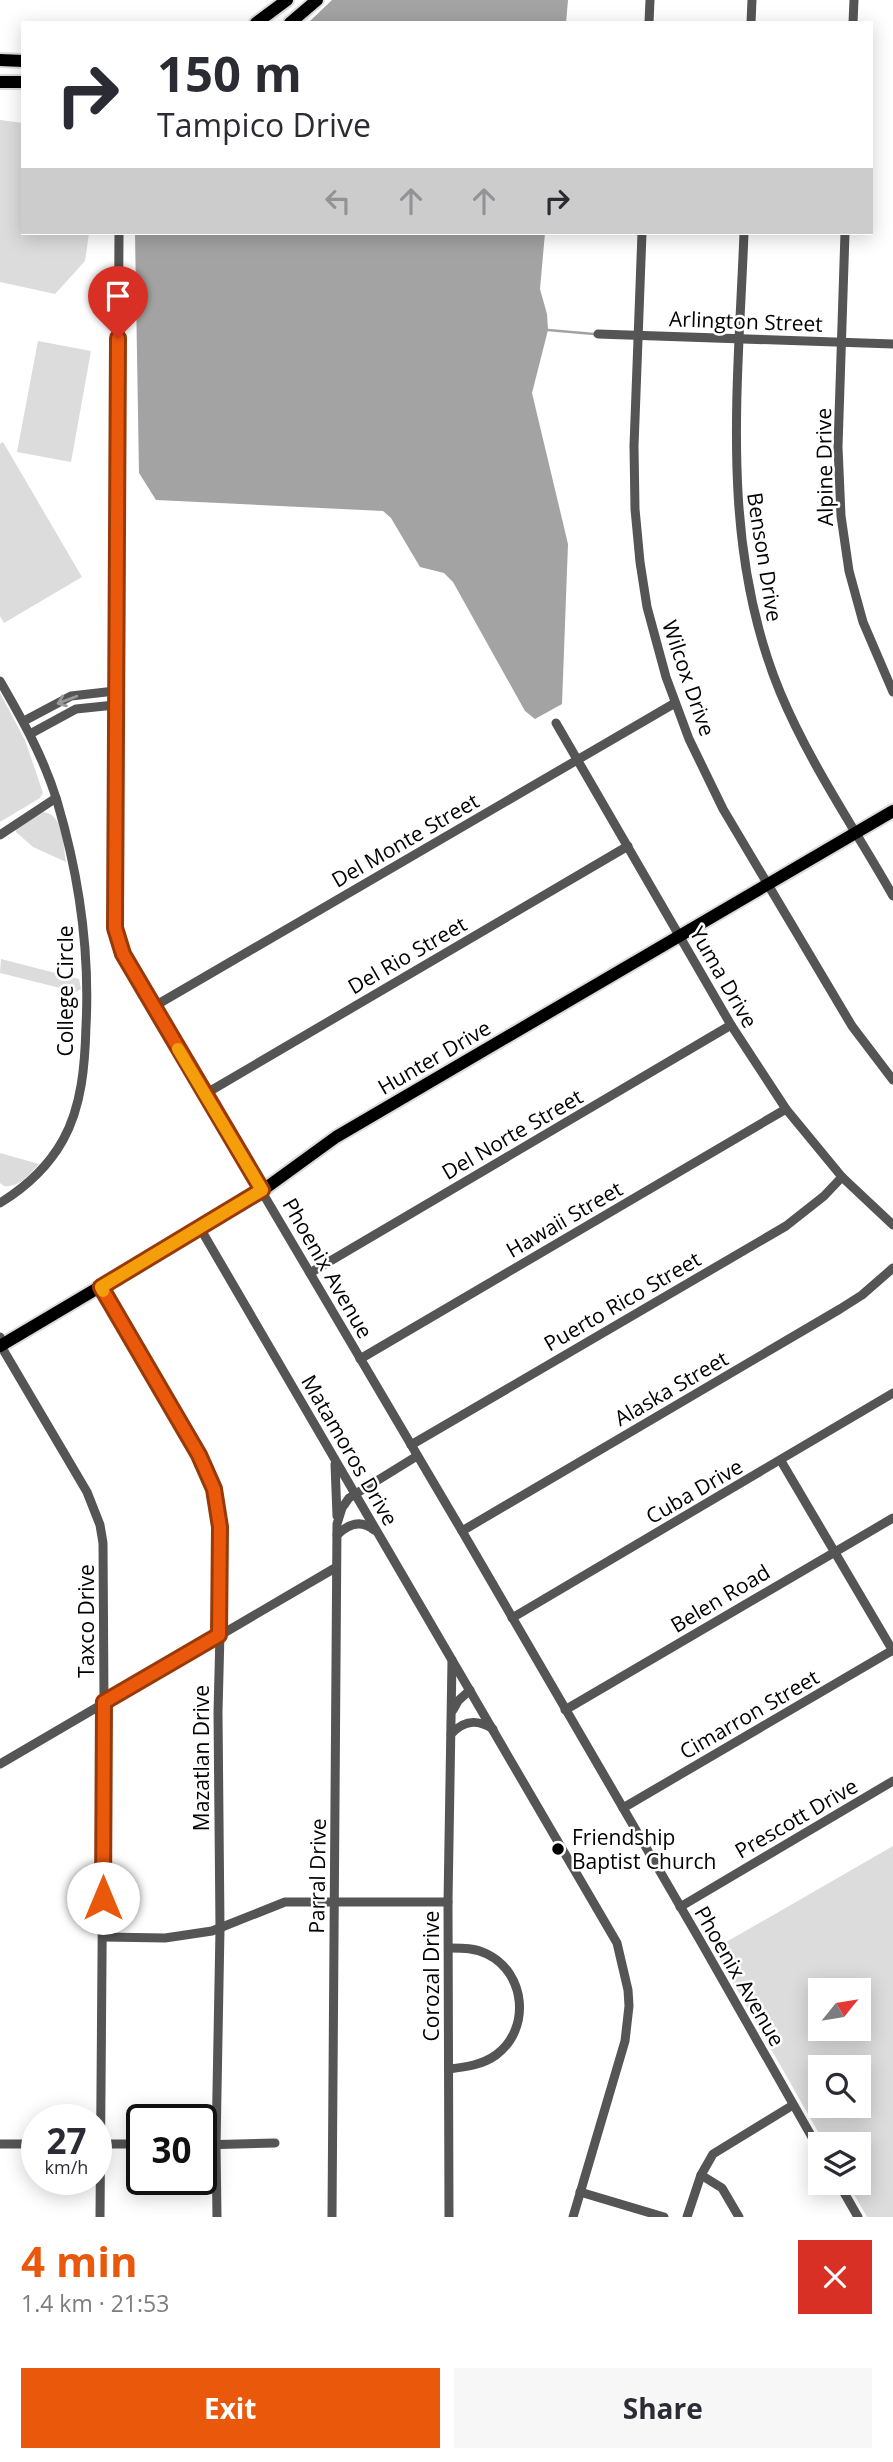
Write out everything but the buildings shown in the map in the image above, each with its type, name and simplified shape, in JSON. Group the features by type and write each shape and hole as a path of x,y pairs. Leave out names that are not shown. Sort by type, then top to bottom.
{"main road":[{"path":"259,21 288,0"},
{"path":"292,21 317,0"},
{"path":"0,60 21,61"},
{"path":"0,82 21,82"},
{"name":"Hunter Drive","path":"0,1343 101,1287 262,1190 336,1137 893,810"}],"street":[{"path":"649,21 650,0"},
{"path":"751,21 752,0"},
{"path":"853,21 854,0"},
{"name":"Phoenix Avenue","path":"119,235 115,928 123,954 462,1531 809,2132"},
{"name":"Wilcox Drive","path":"642,235 634,446 637,541 653,634 675,704 711,786 852,1026 893,1080"},
{"name":"Benson Drive","path":"744,235 737,497 751,606 767,659 794,725 893,896"},
{"name":"Alpine Drive","path":"845,235 838,485 844,546 863,622 893,692"},
{"name":"Arlington Street","path":"598,334 893,344"},
{"name":"College Circle","path":"0,681 30,734 56,798 76,873 87,951 84,1059 79,1096 72,1119 63,1140 40,1174 1,1200"},
{"path":"23,721 71,696 115,691"},
{"name":"Del Monte Street","path":"153,1007 675,704"},
{"path":"30,734 76,709 115,705"},
{"name":"Yuma Drive","path":"556,723 732,1025 786,1109 842,1177 893,1225"},
{"path":"0,835 56,798"},
{"name":"Del Rio Street","path":"205,1094 628,846"},
{"name":"Del Norte Street","path":"310,1273 732,1025"},
{"name":"Hawaii Street","path":"360,1359 786,1109"},
{"name":"Puerto Rico Street","path":"411,1445 786,1226 824,1196 842,1177"},
{"name":"Matamoros Drive","path":"200,1228 610,1928 626,1977 629,2006 625,2041 573,2217"},
{"name":"Alaska Street","path":"462,1531 840,1310 893,1268"},
{"name":"Mazatlan Drive","path":"101,1287 199,1455 214,1489 218,1511 220,1929 217,2104"},
{"name":"Taxco Drive","path":"0,1343 87,1492 100,1525 104,1561 104,1937 100,2104"},
{"name":"Cuba Drive","path":"512,1618 893,1393"},
{"path":"354,1494 417,1456"},
{"name":"Parral Drive","path":"332,2217 337,1535 334,1458"},
{"path":"781,1461 893,1650"},
{"name":"Parral Drive","path":"337,1524 342,1508 354,1494"},
{"name":"Belen Road","path":"565,1710 893,1518"},
{"path":"337,1535 343,1528 357,1523 369,1526 379,1534"},
{"path":"0,1764 335,1568"},
{"name":"Cimarron Street","path":"623,1808 893,1650"},
{"name":"Corozal Drive","path":"449,2217 448,1902 452,1658"},
{"path":"451,1716 458,1701 470,1690"},
{"path":"451,1734 463,1724 472,1722 484,1723 493,1729"},
{"name":"Prescott Drive","path":"680,1907 893,1781"},
{"path":"104,1937 165,1938 220,1929 285,1902 448,1902"},
{"path":"449,2069 486,2061 503,2049 518,2024 520,2003 513,1980 494,1958 471,1948 450,1948"},
{"path":"687,2217 701,2175 713,2154 793,2105"},
{"path":"217,2146 275,2143"},
{"path":"0,2144 21,2144"},
{"path":"701,2175 722,2189 739,2217"},
{"path":"580,2192 664,2217"},
{"name":"Taxco Drive","path":"100,2195 100,2217"},
{"name":"Mazatlan Drive","path":"217,2195 217,2217"},
{"path":"845,2195 858,2217"}],"shaded area":[{"path":"332,0 568,0 566,21 310,21"},
{"path":"0,120 21,123 21,235 89,235 85,261 55,294 0,282"},
{"path":"135,235 545,235 540,289 548,330 532,393 568,544 562,704 535,719 525,711 453,582 444,573 420,567 391,518 383,511 156,500 139,473"},
{"path":"38,341 91,351 71,462 17,452"},
{"path":"3,442 82,577 4,623 0,616 0,444"},
{"path":"0,693 25,740 43,793 40,798 0,822"},
{"path":"43,812 50,814 59,824 66,862 33,847 16,832 16,828"},
{"path":"1,959 79,979 81,989 76,992 0,973"},
{"path":"0,1153 39,1164 19,1183 4,1186 0,1183"},
{"path":"893,1846 893,2217 867,2217 854,2195 871,2195 871,2132 818,2132 810,2118 871,2118 871,2055 808,2055 808,2114 714,1949"}],"waterway":[{"path":"548,330 594,334"}],"slow traffic":[{"path":"103,1291 101,1287 262,1190 178,1049"}],"place":[{"name":"Friendship Baptist Church","path":"558,1849"}],"route":[{"path":"103,1898 104,1702 219,1635 221,1594 218,1511 208,1471 101,1287 262,1190 123,954 115,928 118,338"}]}
